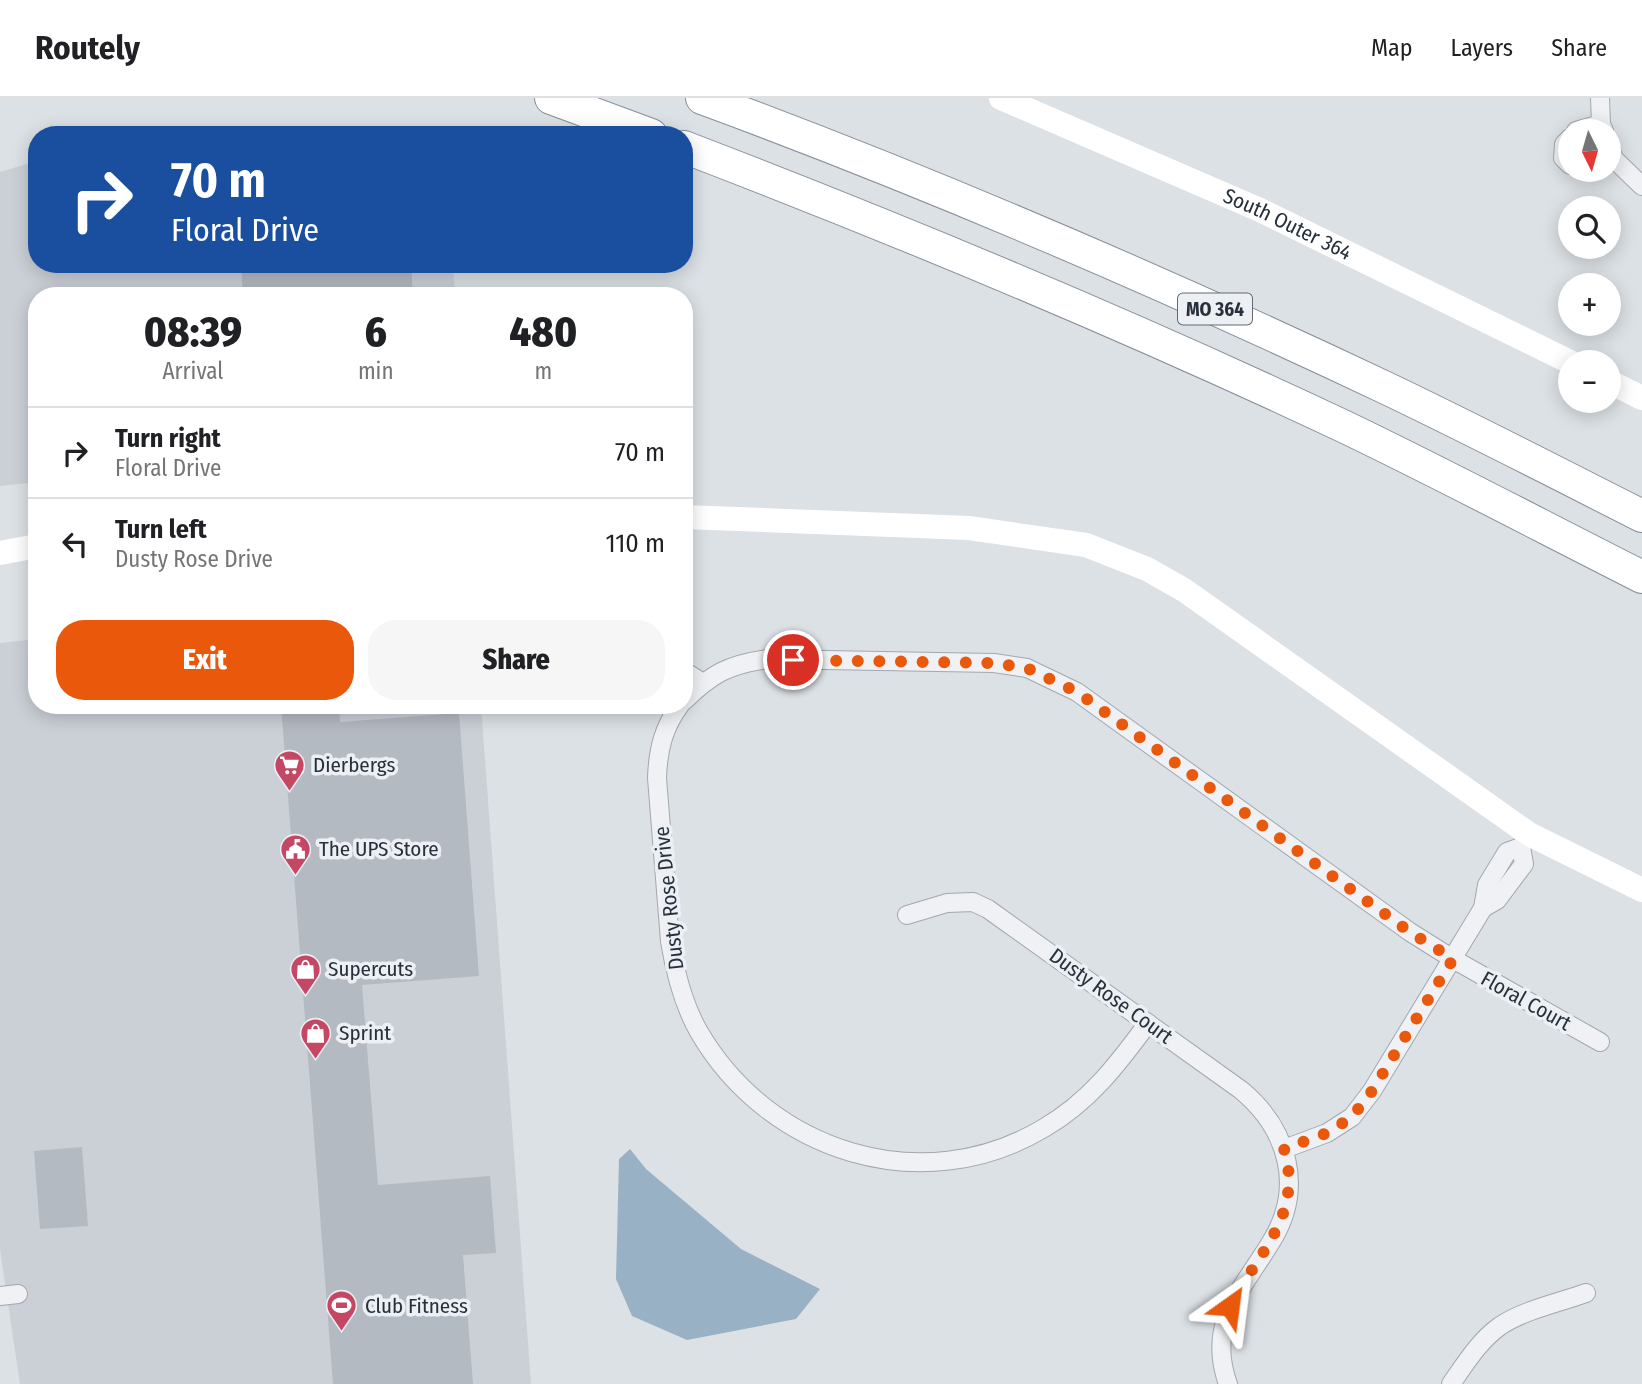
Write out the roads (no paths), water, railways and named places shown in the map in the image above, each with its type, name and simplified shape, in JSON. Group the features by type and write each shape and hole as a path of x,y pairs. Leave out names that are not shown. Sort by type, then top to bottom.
{"highway":[{"path":"551,98 627,126"},
{"name":"MO 364","path":"702,98 947,192 1193,299 1388,389 1642,516"},
{"name":"MO 364","path":"693,152 978,264 1226,372 1356,433 1642,577"}],"main road":[{"name":"South Outer 364","path":"1001,98 1260,211 1558,356"},
{"path":"1623,383 1642,398"},
{"path":"693,517 969,528 1086,545 1147,569 1184,590 1525,840 1642,890"},
{"path":"0,553 28,547"}],"street":[{"path":"1600,98 1601,119"},
{"path":"1621,169 1642,186"},
{"path":"693,692 727,668 768,659 994,663 1027,668 1077,692 1410,932 1453,959"},
{"path":"693,677 703,683"},
{"name":"Dusty Rose Drive","path":"670,714 658,754 657,778 670,941 675,967 689,1012 711,1051 740,1087 776,1118 816,1140 866,1157 890,1161 945,1161 995,1151 1042,1130 1083,1101 1117,1066 1148,1023"},
{"path":"1284,1149 1327,1133 1352,1117 1372,1091 1483,908 1497,900 1524,864 1525,840"},
{"name":"Dusty Rose Court","path":"907,915 947,903 973,902 988,909 1259,1104 1284,1149 1288,1163 1289,1188 1284,1214 1273,1240 1234,1298 1224,1328 1222,1351 1228,1384"},
{"name":"Floral Court","path":"1453,959 1600,1042"},
{"path":"1451,1384 1475,1349 1500,1326 1586,1293"}],"water":[{"path":"630,1149 646,1169 741,1249 820,1289 796,1319 687,1340 632,1316 616,1279 619,1159"}],"place":[{"name":"Dierbergs","path":"290,792"},
{"name":"The UPS Store","path":"296,876"},
{"name":"Supercuts","path":"305,996"},
{"name":"Sprint","path":"316,1060"},
{"name":"Club Fitness","path":"342,1333"}]}
